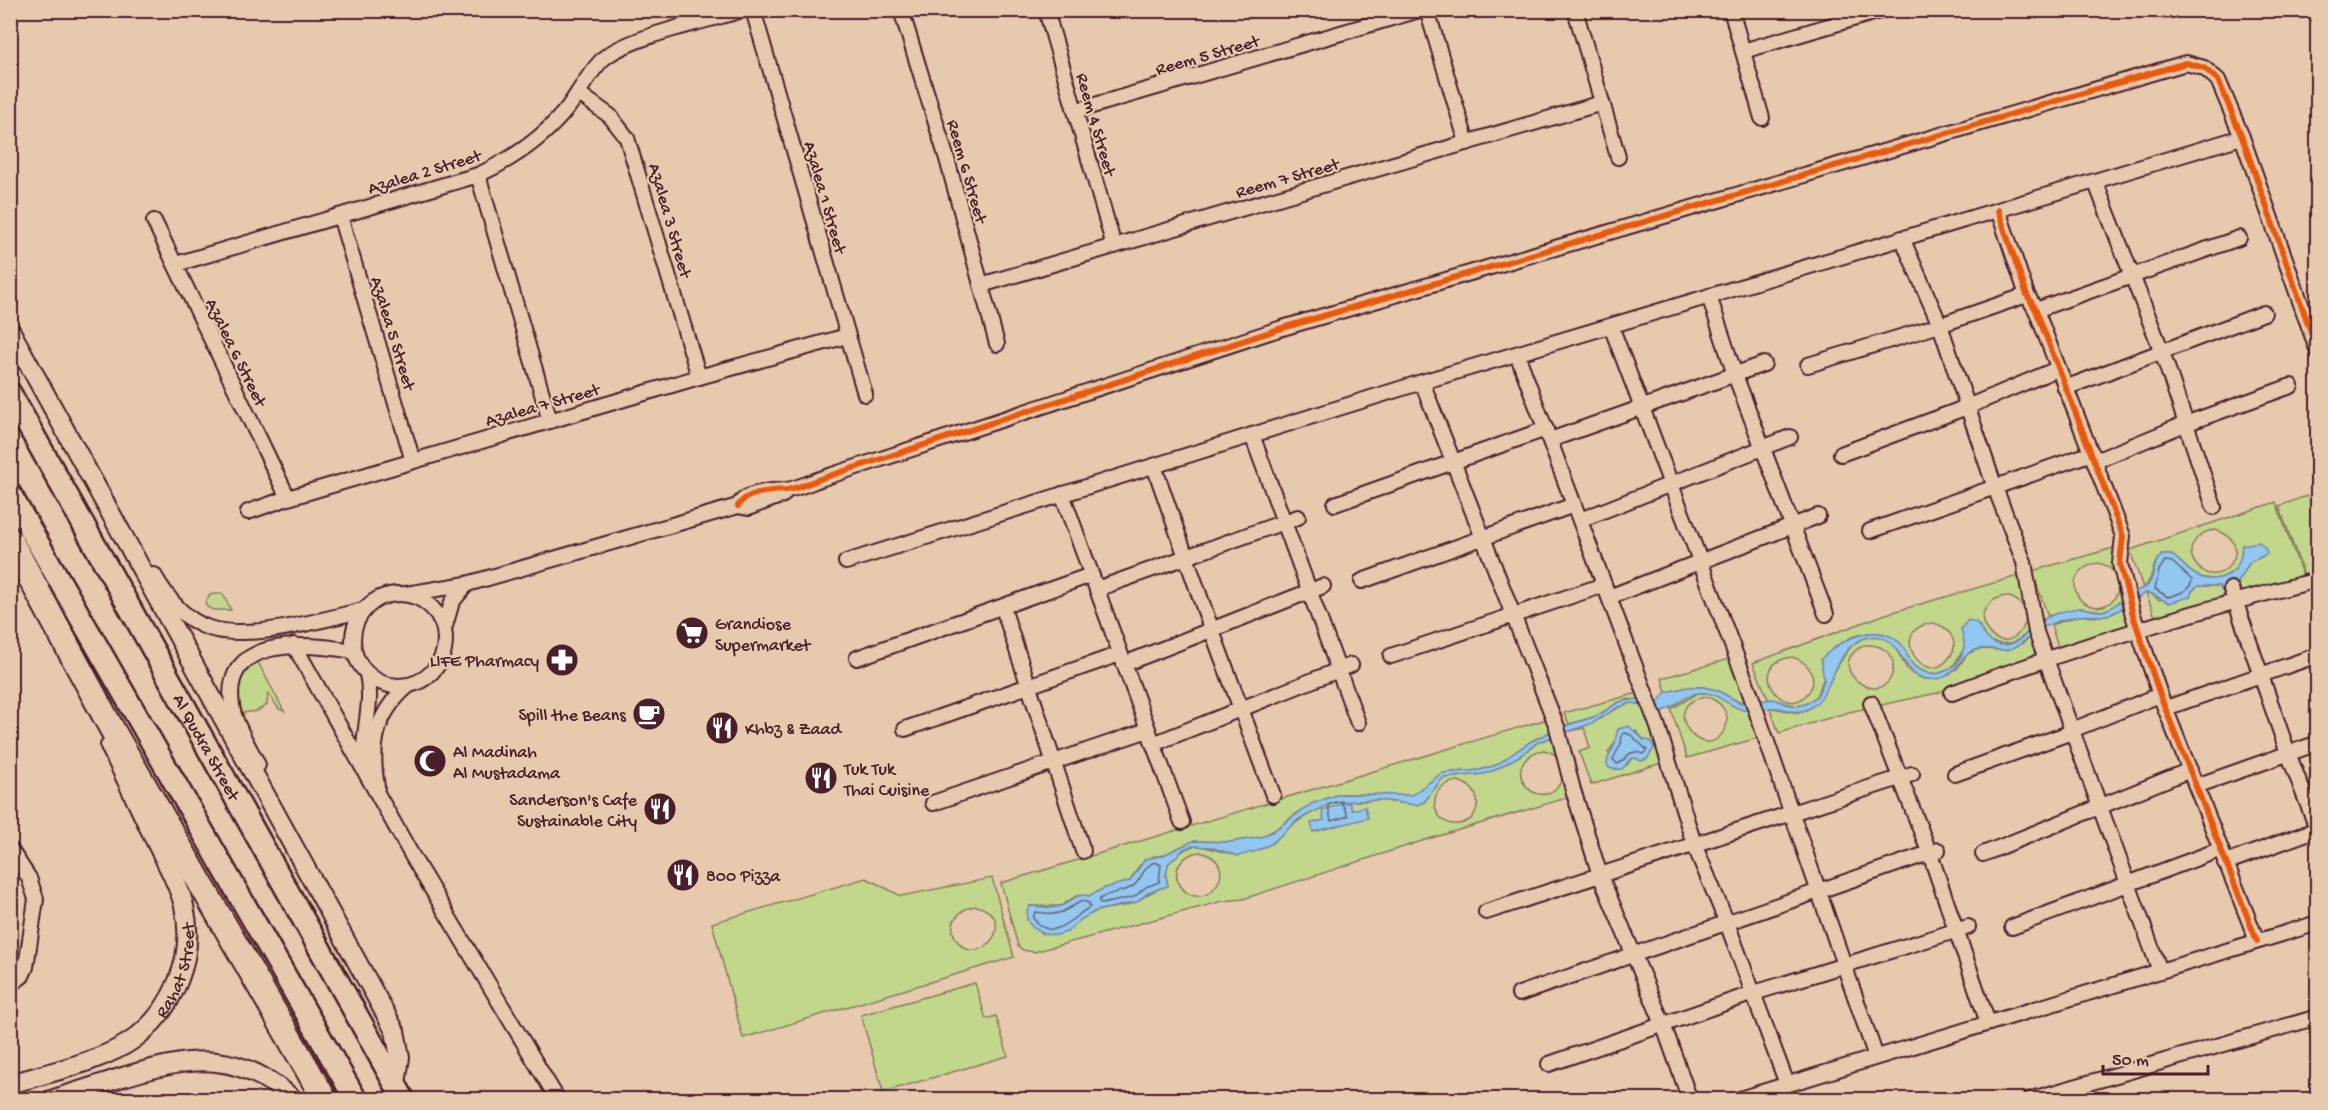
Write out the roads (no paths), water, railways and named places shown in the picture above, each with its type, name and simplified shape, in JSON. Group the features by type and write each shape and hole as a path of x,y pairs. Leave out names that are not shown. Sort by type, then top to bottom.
{"highway":[{"path":"10,540 167,827 326,1100"}],"main road":[{"path":"10,330 262,786 394,1031 400,1057 400,1092"},
{"name":"Al Qudra Street","path":"10,393 400,1092"},
{"path":"10,494 356,1100"},
{"name":"Rahat Street","path":"10,1084 107,1054 134,1040 156,1019 173,994 184,966 188,936 181,897 94,713 81,672"},
{"path":"51,1100 157,1067 188,1060 219,1061 249,1069 276,1083 294,1100"}],"street":[{"name":"Azalea 2 Street","path":"176,264 478,175 500,165 537,140 553,125 604,59 620,48 639,40 743,10"},
{"name":"Azalea 1 Street","path":"753,10 865,394"},
{"name":"Reem 6 Street","path":"901,10 947,159 997,344"},
{"name":"Reem 4 Street","path":"1046,10 1114,246"},
{"name":"Reem 5 Street","path":"1075,111 1419,10"},
{"path":"1427,10 1467,143"},
{"path":"1575,10 1618,157"},
{"path":"1731,10 1762,118"},
{"path":"1743,51 1883,10"},
{"path":"408,686 393,686 379,682 367,674 354,651 352,636 356,622 363,610 382,596 467,584 738,506 746,498 780,489 784,490 1279,329 2186,63 2204,68 2218,80 2242,137 2318,352"},
{"name":"Azalea 3 Street","path":"578,93 610,116 627,138 699,377"},
{"name":"Reem 7 Street","path":"981,285 1602,103"},
{"path":"846,562 1422,382 2242,137"},
{"path":"478,175 550,421"},
{"path":"2095,181 2162,352 2214,507"},
{"path":"1998,210 2026,295 2036,310 2123,536 2121,573 2138,630 2222,856 2257,941"},
{"name":"Azalea 5 Street","path":"340,216 413,461"},
{"name":"Azalea 6 Street","path":"154,221 288,498"},
{"path":"1902,238 1940,325 1994,485 2024,562 2036,632 2160,971"},
{"path":"2036,310 2239,238"},
{"path":"1808,365 1940,325 2026,295"},
{"path":"1709,296 1735,375 1826,614"},
{"path":"2065,388 2264,313"},
{"path":"1611,326 1751,697 1876,1057"},
{"name":"Azalea 7 Street","path":"248,512 413,461 847,336"},
{"path":"1517,354 1669,758 1694,844 1727,923 1787,1084"},
{"path":"1335,504 1454,462 1642,407 1764,364"},
{"path":"1841,454 1967,407 2057,369"},
{"path":"1422,382 1558,732 1600,875 1663,1024 1690,1100"},
{"path":"1870,531 1994,485 2094,457 2291,386"},
{"path":"1252,435 1282,523 1358,723"},
{"path":"1580,520 1790,437"},
{"path":"1154,466 1273,795"},
{"path":"1062,494 1182,822"},
{"path":"1362,581 1574,505"},
{"path":"1391,656 1514,615 1606,591 1700,562 1818,516"},
{"path":"1097,589 1298,517"},
{"path":"126,542 140,551 172,603 189,618 209,628 232,632 260,631 363,610"},
{"path":"857,658 1091,575"},
{"path":"1952,693 2045,658 2138,630 2233,595 2318,580"},
{"path":"379,798 374,763 377,730 388,705 408,686 423,680 435,670 443,656 446,639 445,627 452,602 467,584"},
{"path":"905,729 1027,687 1212,631 1323,586"},
{"path":"406,594 430,604 445,627"},
{"path":"2012,927 2128,884 2317,830 2233,595"},
{"path":"1003,608 1027,687 1083,852"},
{"path":"262,786 262,772 233,712 232,685 237,673 255,653 267,648 294,645 324,646 354,651"},
{"path":"294,645 430,887 558,1100"},
{"path":"1955,774 2072,731 2163,701 2261,675 2318,655"},
{"path":"1153,744 1351,665"},
{"path":"365,772 363,742 370,699 367,674"},
{"path":"1871,703 1906,776 1963,929 1988,1023"},
{"path":"933,803 1054,764 1148,730"},
{"path":"2196,786 2318,743"},
{"path":"1983,854 2190,770"},
{"path":"1486,912 1906,776"},
{"path":"10,849 29,878 36,899 26,967 22,976 10,985"},
{"path":"1520,994 1934,852"},
{"path":"1736,1100 2318,923"},
{"path":"1549,1064 1754,993 1963,929"},
{"path":"2029,1100 2318,1017"}],"water":[{"path":"2259,542 2267,554 2250,562 2238,582 2242,595 2228,600 2219,586 2198,586 2192,591 2190,597 2169,603 2146,593 2110,614 2079,616 2048,625 2012,648 1982,649 1971,652 1951,673 1937,679 1918,676 1888,641 1880,637 1869,637 1857,642 1847,650 1823,695 1816,704 1806,710 1797,712 1775,708 1744,710 1705,693 1694,694 1658,713 1631,703 1617,708 1593,723 1538,742 1495,770 1484,774 1443,778 1424,802 1416,805 1379,800 1334,802 1298,820 1271,844 1238,856 1211,847 1191,846 1184,849 1168,864 1166,876 1168,886 1149,892 1137,902 1096,911 1080,920 1067,932 1057,935 1044,934 1032,927 1027,920 1027,911 1030,906 1050,908 1062,906 1080,895 1089,896 1105,888 1130,881 1145,859 1161,856 1193,841 1230,842 1261,837 1311,804 1340,794 1412,795 1442,773 1480,770 1496,765 1530,742 1558,728 1597,716 1619,702 1637,699 1655,706 1666,692 1688,687 1703,687 1717,690 1740,703 1774,699 1797,706 1806,704 1817,696 1824,681 1821,659 1838,645 1869,633 1890,636 1900,643 1913,665 1922,671 1943,672 1949,670 1962,654 1964,640 1961,629 1968,620 1976,622 1992,642 2002,645 2009,644 2016,642 2036,624 2055,614 2079,608 2099,611 2111,608 2129,594 2149,584 2156,562 2162,555 2172,555 2198,576 2210,579 2223,577 2234,570 2241,556 2242,545"},
{"path":"1629,726 1644,740 1651,741 1654,748 1647,759 1641,761 1631,759 1622,769 1609,768 1607,761 1618,729"},
{"path":"1343,803 1350,803 1352,810 1365,807 1368,818 1313,832 1311,823 1324,820 1322,811"}],"place":[{"name":"Grandiose Supermarket","path":"692,633"},
{"name":"LIFE Pharmacy","path":"562,660"},
{"name":"Spill the Beans","path":"649,714"},
{"name":"Khbz & Zaad","path":"722,728"},
{"name":"Al Madinah Al Mustadama","path":"430,761"},
{"name":"Tuk Tuk Thai Cuisine","path":"821,778"},
{"name":"Sanderson's Cafe Sustainable City","path":"660,809"},
{"name":"800 Pizza","path":"683,875"}]}
